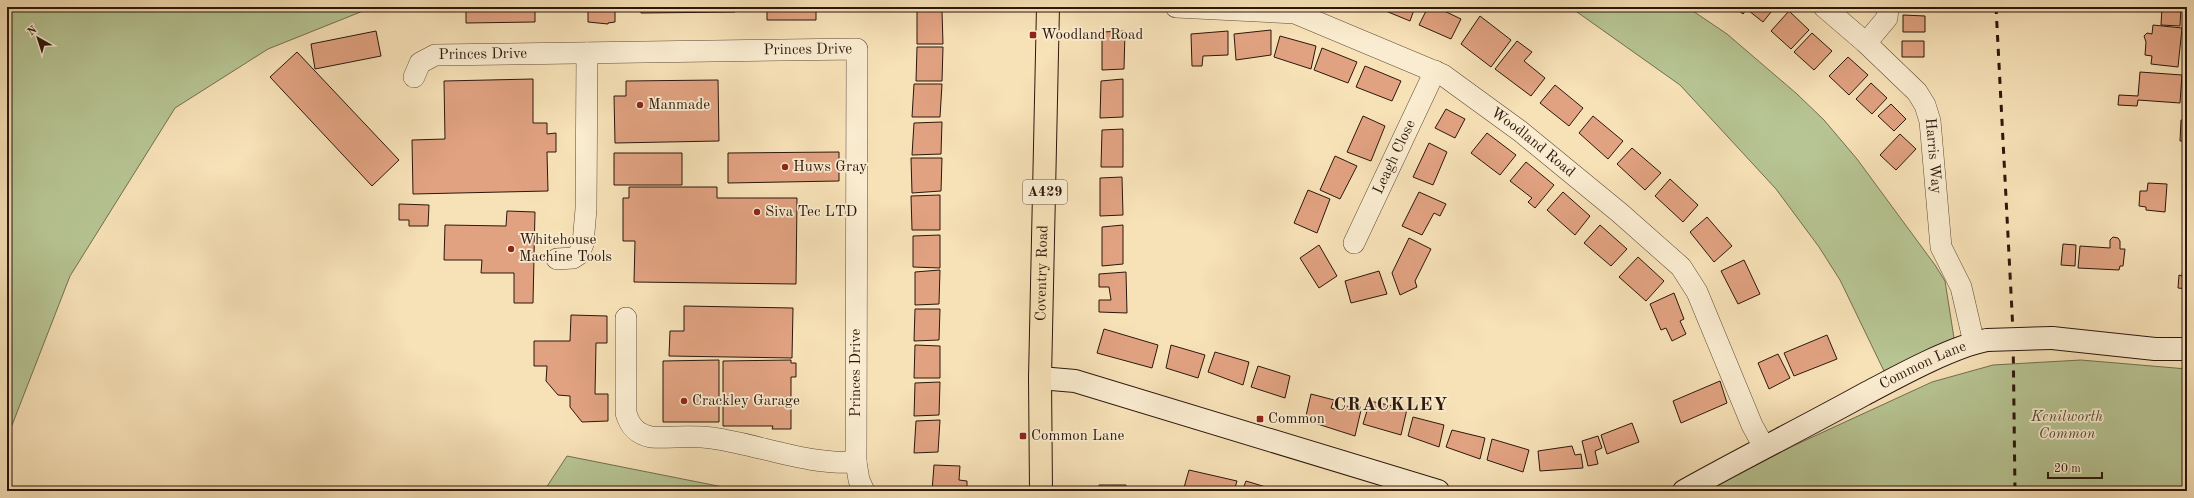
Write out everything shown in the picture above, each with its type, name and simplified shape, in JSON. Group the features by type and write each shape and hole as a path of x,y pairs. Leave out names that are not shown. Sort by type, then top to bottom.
{"main road":[{"name":"Coventry Road","path":"1041,491 1040,378 1048,7"}],"street":[{"name":"Woodland Road","path":"1176,7 1295,13 1435,71 1541,147 1681,268 1697,292 1752,425 1764,447"},
{"name":"Harris Way","path":"1824,7 1866,43 1917,92 1925,105 1930,121 1941,247 1961,287 1973,344"},
{"path":"1866,43 1887,18 1888,7"},
{"name":"Princes Drive","path":"414,76 420,63 435,55 857,49 856,462 859,480 864,491"},
{"path":"557,259 573,258 579,254 583,244 586,209 587,53"},
{"name":"Leagh Close","path":"1354,243 1435,71"},
{"path":"626,318 626,413 628,422 642,435 651,437 710,437 809,460 837,463 856,462"},
{"name":"Common Lane","path":"1684,491 1764,447 1902,376 1973,344 2052,338 2155,349 2187,349"},
{"path":"1040,378 1075,381 1438,491"}],"green space":[{"path":"7,7 373,7 268,49 175,108 70,276 7,438"},
{"path":"1570,7 1687,7 1727,34 1797,94 1824,120 1857,159 1935,265 1945,281 1954,338 1884,371 1840,280 1819,247 1776,189 1680,85"},
{"name":"Kenilworth Common","path":"2081,360 2187,369 2187,491 1706,491 1793,446 1932,382 1993,365"},
{"path":"567,456 743,491 544,491"}],"building":[{"path":"466,7 535,7 535,22 466,23"},
{"path":"588,7 615,7 615,22 608,24 588,22"},
{"path":"640,7 735,7 735,12 641,13"},
{"path":"767,7 816,7 816,20 767,20"},
{"path":"1376,7 1415,7 1410,21"},
{"path":"1428,7 1436,7 1461,19 1451,39 1419,25"},
{"path":"1734,7 1748,7 1743,14"},
{"path":"1752,7 1775,7 1763,22 1749,11"},
{"path":"1870,7 1870,8 1842,8"},
{"path":"2162,7 2181,7 2180,26 2161,25"},
{"path":"917,11 942,11 943,44 917,44"},
{"path":"1789,11 1809,30 1791,49 1771,31"},
{"path":"1903,15 1925,16 1925,32 1903,32"},
{"path":"1480,16 1511,40 1491,67 1461,44"},
{"path":"2153,25 2182,28 2178,67 2151,64 2152,56 2145,55 2146,42 2144,36 2147,33 2152,34"},
{"path":"1271,30 1271,55 1236,60 1234,34"},
{"path":"376,31 381,56 315,69 311,44"},
{"path":"1125,31 1124,69 1102,70 1102,32"},
{"path":"1228,31 1228,55 1203,56 1202,66 1192,66 1191,34"},
{"path":"1812,33 1832,51 1814,70 1794,52"},
{"path":"1280,36 1316,46 1311,69 1274,57"},
{"path":"1517,41 1532,52 1524,61 1545,78 1531,96 1495,69"},
{"path":"1902,41 1924,41 1924,57 1902,57"},
{"path":"917,47 943,47 942,81 916,81"},
{"path":"1322,48 1357,62 1348,83 1314,70"},
{"path":"297,52 399,160 372,186 270,77"},
{"path":"1848,57 1868,75 1849,95 1829,76"},
{"path":"1365,66 1401,81 1392,101 1356,87"},
{"path":"2140,72 2182,75 2180,103 2138,100 2137,106 2118,105 2119,95 2138,96"},
{"path":"533,79 533,123 547,123 547,134 556,133 556,152 547,152 548,191 413,194 412,140 445,139 444,81"},
{"path":"1123,79 1123,117 1100,118 1101,81"},
{"path":"718,80 719,141 615,143 614,96 626,96 626,81"},
{"path":"1871,83 1887,98 1872,114 1856,99"},
{"path":"914,84 942,84 940,117 912,117"},
{"path":"1555,85 1583,108 1569,126 1540,103"},
{"path":"1891,104 1906,119 1894,131 1878,116"},
{"path":"1446,109 1465,119 1455,138 1435,128"},
{"path":"1363,116 1385,126 1371,161 1347,152"},
{"path":"1593,116 1623,141 1608,159 1579,133"},
{"path":"2181,120 2187,120 2187,141 2180,141"},
{"path":"942,122 941,154 912,155 914,123"},
{"path":"1123,129 1123,167 1101,167 1102,130"},
{"path":"1487,133 1516,155 1500,175 1471,153"},
{"path":"1900,134 1916,149 1896,170 1880,155"},
{"path":"1429,143 1447,152 1433,185 1413,177"},
{"path":"1632,148 1661,173 1645,190 1617,164"},
{"path":"839,152 839,181 728,183 728,153"},
{"path":"614,153 682,153 682,185 614,185"},
{"path":"1335,156 1357,166 1340,199 1320,190"},
{"path":"911,158 942,158 941,191 912,193"},
{"path":"1526,162 1554,185 1535,208 1528,202 1532,198 1510,181"},
{"path":"1122,177 1123,215 1100,216 1100,178"},
{"path":"1670,179 1698,205 1683,222 1655,196"},
{"path":"2148,183 2167,184 2165,212 2146,210 2146,207 2139,206 2140,191 2147,191"},
{"path":"629,187 717,187 717,198 797,198 796,284 634,282 635,241 623,241 623,198 629,198"},
{"path":"1308,190 1330,199 1317,233 1294,223"},
{"path":"1419,192 1446,204 1440,216 1434,213 1422,235 1402,226"},
{"path":"1563,192 1590,216 1575,235 1547,210"},
{"path":"940,195 940,230 912,230 911,196"},
{"path":"399,204 429,205 428,226 409,226 409,220 399,220"},
{"path":"507,211 535,212 533,303 514,303 514,273 481,273 482,260 444,260 445,225 506,226"},
{"path":"1707,217 1732,246 1714,262 1690,232"},
{"path":"2184,218 2187,218 2187,233 2183,233"},
{"path":"1123,225 1123,264 1102,266 1102,227"},
{"path":"1600,225 1627,249 1611,266 1584,243"},
{"path":"940,235 940,268 913,267 913,236"},
{"path":"2113,237 2118,238 2120,241 2120,249 2125,249 2123,266 2120,266 2119,270 2078,268 2080,246 2110,248 2110,240"},
{"path":"1409,238 1431,249 1415,281 1417,287 1400,295 1392,273"},
{"path":"2183,238 2187,238 2187,248 2183,248"},
{"path":"2063,244 2076,245 2075,266 2061,265"},
{"path":"1319,245 1337,276 1319,288 1300,258"},
{"path":"1638,257 1664,281 1646,301 1619,277"},
{"path":"1744,260 1760,294 1738,304 1721,271"},
{"path":"2183,266 2187,267 2187,289 2178,288 2179,275 2182,276"},
{"path":"940,270 939,304 915,305 915,272"},
{"path":"1379,271 1387,294 1351,303 1345,281"},
{"path":"1126,272 1127,313 1099,312 1099,300 1111,300 1109,287 1099,287 1099,274"},
{"path":"1674,293 1684,319 1680,321 1686,334 1672,341 1666,328 1661,330 1650,304"},
{"path":"684,306 793,308 792,358 669,356 670,331 684,331"},
{"path":"915,309 940,309 939,340 914,341"},
{"path":"571,315 607,316 607,343 596,343 595,394 608,394 608,421 582,422 570,407 570,396 558,395 546,381 547,366 534,366 534,341 570,341"},
{"path":"1104,329 1158,345 1152,368 1097,353"},
{"path":"1827,335 1837,359 1794,376 1784,353"},
{"path":"915,345 940,346 940,378 914,378"},
{"path":"1171,345 1205,355 1198,378 1166,368"},
{"path":"1215,352 1249,362 1243,385 1208,372"},
{"path":"1778,354 1790,378 1769,389 1758,363"},
{"path":"719,360 719,422 663,422 663,361"},
{"path":"791,360 791,363 796,363 796,377 791,377 791,429 772,429 773,426 723,426 723,361"},
{"path":"1258,366 1290,376 1285,398 1251,387"},
{"path":"1720,381 1727,403 1681,423 1673,401"},
{"path":"940,382 939,415 914,416 915,383"},
{"path":"1311,394 1334,400 1331,408 1342,411 1343,405 1361,410 1355,436 1305,420"},
{"path":"1370,401 1407,409 1401,435 1363,424"},
{"path":"1413,417 1444,425 1439,447 1408,436"},
{"path":"940,420 938,452 914,453 916,421"},
{"path":"1632,423 1639,442 1607,454 1601,435"},
{"path":"1452,430 1485,438 1480,459 1446,447"},
{"path":"1598,436 1602,448 1595,451 1598,464 1588,466 1582,441"},
{"path":"1492,439 1529,450 1523,472 1487,460"},
{"path":"1572,446 1575,455 1581,454 1583,468 1540,471 1538,451"},
{"path":"934,465 960,466 959,480 967,481 967,488 959,487 959,491 932,491"},
{"path":"1189,470 1237,481 1234,491 1183,491"},
{"path":"1246,481 1279,491 1242,491"},
{"path":"1099,485 1126,485 1125,491 1098,491"}],"railway":[{"path":"1996,7 2013,331 2015,491"}],"place":[{"name":"Woodland Road","path":"1033,35"},
{"name":"Manmade","path":"640,105"},
{"name":"Huws Gray","path":"785,167"},
{"name":"Siva Tec LTD","path":"757,212"},
{"name":"Whitehouse Machine Tools","path":"511,249"},
{"name":"Crackley Garage","path":"684,401"},
{"name":"Common","path":"1260,419"},
{"name":"Common Lane","path":"1023,436"}],"district":[{"name":"CRACKLEY","path":"1391,405"}]}
